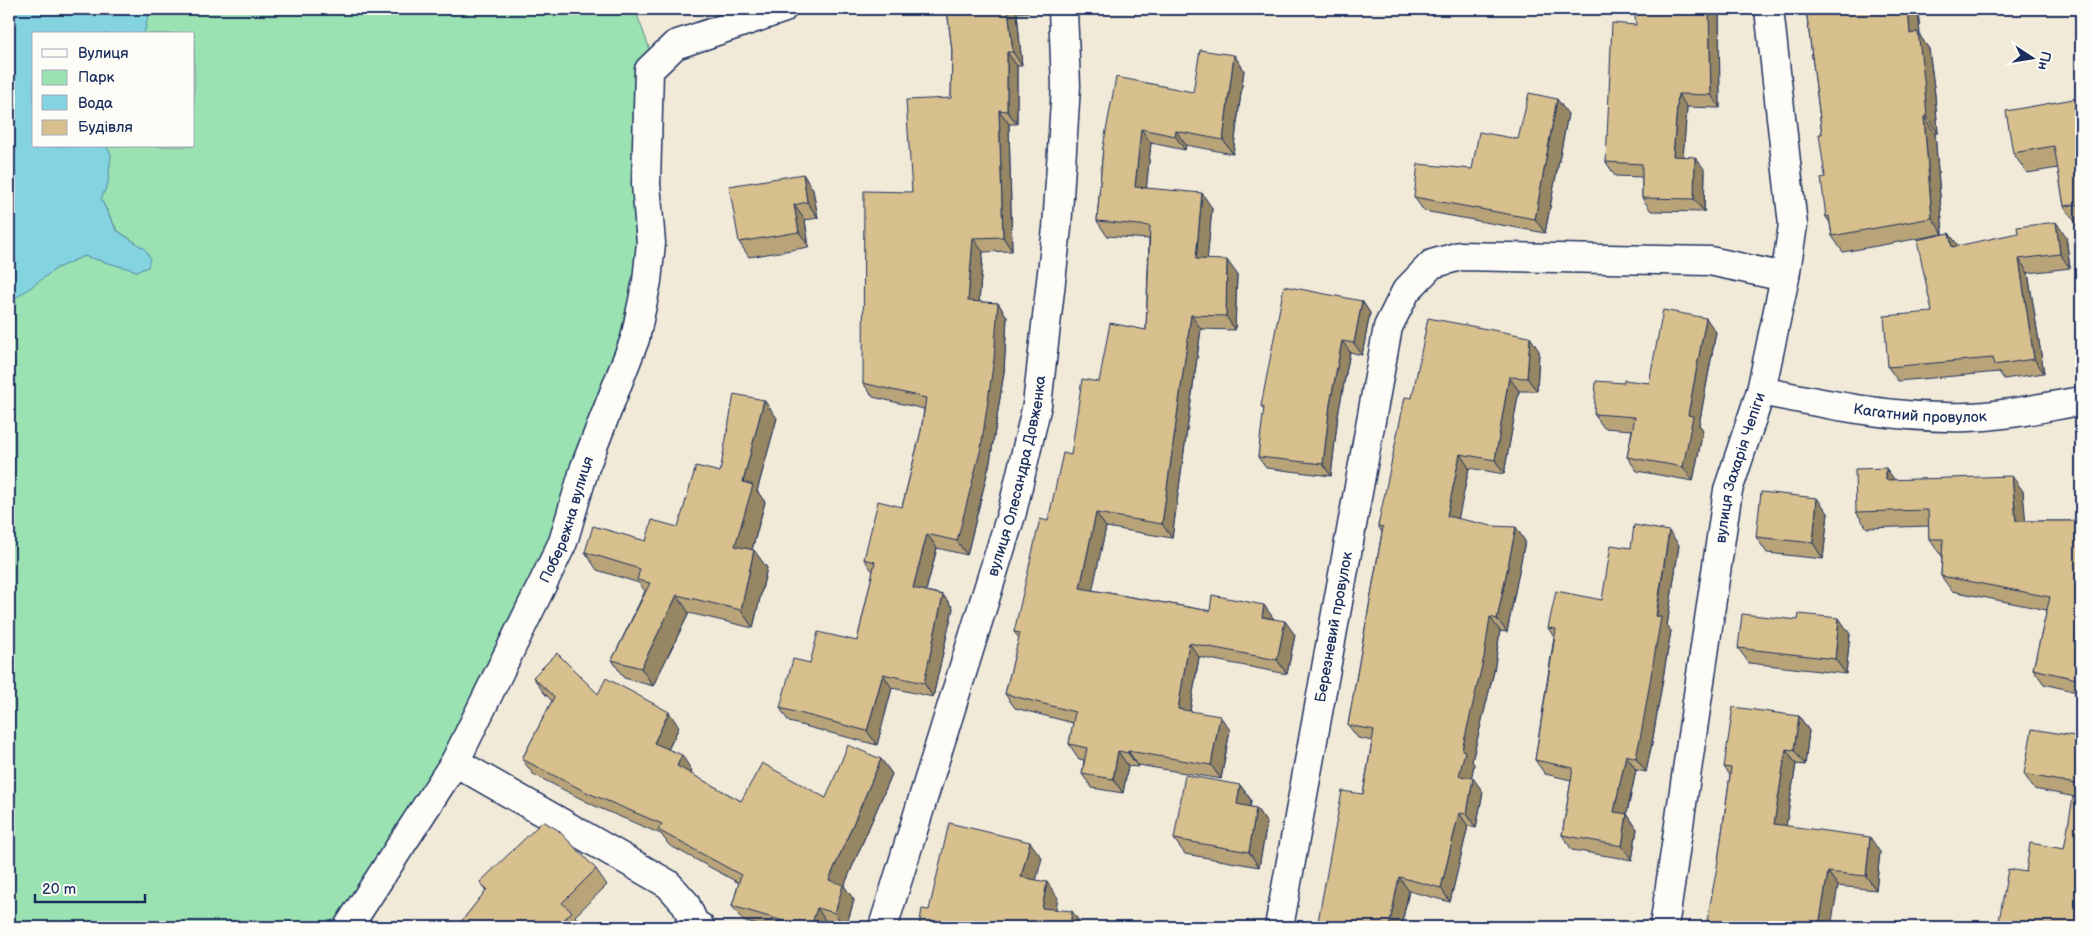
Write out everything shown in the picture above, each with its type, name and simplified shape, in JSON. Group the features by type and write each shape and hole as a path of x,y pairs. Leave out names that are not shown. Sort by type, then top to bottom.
{"street":[{"name":"Побережна вулиця","path":"348,927 456,762 562,542 585,467 634,339 648,282 651,243 646,184 649,70 675,45 782,9"},
{"name":"вулиця Олесандра Довженка","path":"883,927 1012,512 1037,405 1057,228 1066,86 1063,9"},
{"name":"вулиця Захарія Чепіги","path":"1664,927 1728,490 1760,391 1785,277 1793,225 1769,9"},
{"name":"Березневий провулок","path":"1278,927 1388,327 1406,291 1432,264 1460,256 1710,261 1785,277"},
{"name":"Кагатний провулок","path":"1760,391 1865,412 1969,417 2081,401"},
{"path":"456,762 668,884 685,903 694,926"}],"green space":[{"path":"159,9 188,11 192,9 635,9 649,47 642,203 627,331 523,612 425,789 343,927 9,927 9,303 57,268 84,256 137,271 148,267 145,249 117,230 101,199 108,183 111,154 107,148 195,148 195,32 144,32 148,16"}],"water":[{"path":"9,9 159,9 148,16 144,32 32,32 32,148 107,148 111,154 108,183 101,199 116,230 145,249 150,258 148,267 137,271 84,256 57,268 9,303"}],"building":[{"path":"947,9 1008,9 1013,52 1007,52 1007,111 999,110 1003,237 973,238 968,301 998,303 994,359 981,448 957,541 927,534 913,588 943,595 924,683 883,674 867,731 780,708 793,659 810,663 818,632 857,641 875,562 864,559 878,501 902,507 921,431 926,398 863,383 864,191 912,192 906,100 951,98 952,51"},
{"path":"1634,9 1709,9 1711,95 1678,94 1673,156 1695,157 1694,199 1642,198 1642,164 1606,162 1612,23 1636,25"},
{"path":"1806,9 1908,9 1910,34 1918,32 1924,79 1927,117 1924,117 1932,218 1832,236 1829,216 1826,217 1821,178 1825,177 1819,134 1822,134"},
{"path":"1200,50 1234,55 1223,140 1176,131 1175,136 1141,129 1135,187 1202,193 1196,259 1227,260 1226,316 1191,315 1162,524 1096,513 1080,588 1210,611 1212,595 1264,605 1262,617 1285,621 1277,660 1189,643 1178,709 1220,716 1211,765 1118,751 1113,779 1082,774 1087,748 1069,744 1075,712 1005,694 1020,633 1014,632 1040,519 1048,521 1063,453 1071,455 1082,379 1099,382 1110,323 1146,330 1150,226 1097,221 1103,147 1116,77 1193,92"},
{"path":"1529,93 1557,99 1535,219 1414,197 1418,164 1472,169 1479,132 1518,139"},
{"path":"2079,98 2081,113 2081,204 2064,206 2054,146 2013,153 2006,111"},
{"path":"803,174 807,202 794,205 799,232 739,242 729,186"},
{"path":"2056,222 2060,254 2019,259 2034,359 1994,365 1993,358 1888,367 1884,316 1932,312 1917,240 1949,233 1952,247 2018,233 2017,227"},
{"path":"1284,286 1362,301 1354,343 1342,341 1330,404 1323,464 1258,457 1264,407 1261,406"},
{"path":"1663,310 1706,318 1688,415 1693,416 1683,467 1627,457 1635,417 1594,414 1596,381 1624,383 1624,380 1649,383"},
{"path":"1428,318 1530,337 1527,378 1509,377 1495,460 1460,454 1447,516 1492,526 1516,527 1497,619 1490,617 1484,657 1462,750 1465,751 1459,776 1473,778 1467,814 1459,813 1441,888 1399,877 1389,927 1317,927 1342,791 1363,794 1374,730 1348,725 1383,527 1378,526 1405,397 1412,398"},
{"path":"734,394 764,400 743,482 753,485 735,546 754,550 741,610 677,595 641,668 612,660 650,583 637,580 640,569 585,552 593,526 646,541 652,520 678,527 696,466 720,472"},
{"path":"1886,468 1886,480 2012,476 2016,521 2080,521 2081,496 2081,680 2033,669 2050,597 1941,576 1943,539 1929,539 1928,510 1856,512 1855,469"},
{"path":"1761,492 1817,498 1813,543 1756,537"},
{"path":"1634,525 1669,531 1656,616 1661,617 1642,729 1636,758 1626,755 1614,812 1627,814 1622,846 1562,835 1573,768 1535,760 1556,629 1548,628 1556,591 1602,600 1611,545 1631,548"},
{"path":"1742,614 1798,620 1799,614 1839,618 1835,659 1738,648"},
{"path":"557,653 598,694 606,678 669,712 654,743 682,755 677,766 741,801 762,763 826,798 848,745 881,759 829,880 843,885 835,913 817,908 811,927 804,927 732,906 741,875 658,830 662,824 586,792 522,759 554,697 533,677"},
{"path":"1733,707 1799,716 1794,750 1786,749 1774,824 1870,837 1866,876 1828,872 1819,926 1826,927 1706,927 1718,861 1731,768 1724,767"},
{"path":"2032,729 2081,737 2081,785 2024,774"},
{"path":"1185,775 1240,785 1237,804 1256,808 1249,852 1174,839"},
{"path":"2073,797 2081,799 2081,909 2078,927 1998,927 2008,869 2026,872 2030,843 2064,849"},
{"path":"543,821 558,830 596,869 562,903 572,912 556,927 457,927 487,889 480,882"},
{"path":"949,823 1030,842 1021,877 1047,882 1042,908 1072,911 1070,927 919,927 922,909 929,910"}]}
